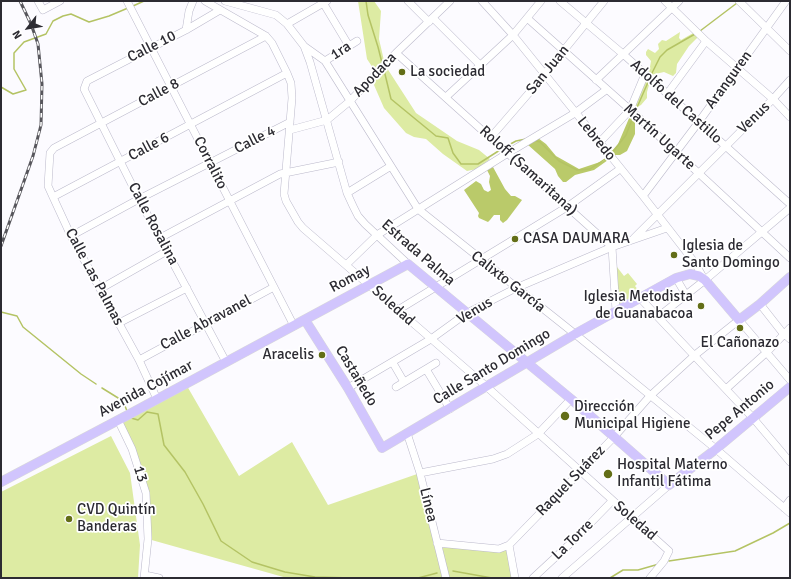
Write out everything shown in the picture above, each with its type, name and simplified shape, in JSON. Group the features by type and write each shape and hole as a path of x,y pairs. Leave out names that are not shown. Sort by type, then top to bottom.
{"main road":[{"name":"Romay","path":"305,320 408,264"},
{"name":"Estrada Palma","path":"408,264 571,399 669,485"},
{"path":"680,276 695,275 705,280 739,320 760,304 790,277"},
{"name":"Calle Santo Domingo","path":"382,448 575,334 680,276"},
{"name":"Avenida Cojímar","path":"1,482 305,320"},
{"name":"Castañedo","path":"305,320 348,388 382,448"},
{"name":"Pepe Antonio","path":"669,485 716,449 790,387"}],"street":[{"path":"38,1 43,10 60,1"},
{"path":"186,30 189,11 193,1"},
{"name":"Soledad","path":"205,1 266,36 272,44 287,73 291,83 292,98 284,194 286,201 298,222 431,340 487,387 669,551 664,561 650,578"},
{"name":"Estrada Palma","path":"225,1 251,4 276,15 287,24 304,46 348,193 358,216 408,264"},
{"path":"408,1 480,65"},
{"name":"Apodaca","path":"290,126 327,120 350,101 396,53 450,1"},
{"name":"Lebredo","path":"482,1 513,35 643,196 696,263 705,280"},
{"path":"446,97 513,35 541,1"},
{"name":"Adolfo del Castillo","path":"560,1 624,54 790,204"},
{"name":"San Juan","path":"491,137 604,1"},
{"path":"665,1 706,41 773,99 790,117"},
{"path":"596,80 679,1"},
{"name":"Aranguren","path":"643,196 786,1"},
{"name":"Corralito","path":"127,2 294,326"},
{"path":"287,24 324,2 349,46"},
{"path":"740,2 790,51"},
{"name":"Calle 10","path":"85,85 87,81 186,30 220,10"},
{"name":"Martín Ugarte","path":"527,18 790,258"},
{"name":"Calle 8","path":"52,150 266,36"},
{"name":"1ra","path":"324,61 357,40"},
{"path":"667,94 706,41"},
{"name":"Calixto García","path":"304,46 324,61 418,209 716,449 787,510"},
{"name":"Roloff (Samaritana)","path":"396,53 612,247"},
{"name":"Calle 6","path":"53,197 287,73"},
{"path":"600,143 632,113 648,77"},
{"name":"Venus","path":"633,240 790,80"},
{"name":"Calle Rosalina","path":"85,85 84,89 120,162 226,362"},
{"path":"346,265 377,235 575,113 606,90"},
{"name":"Calle 4","path":"71,236 210,163 290,126"},
{"name":"Calle Las Palmas","path":"52,150 50,153 48,186 71,236 119,323 157,399"},
{"path":"160,238 285,172 339,162"},
{"path":"348,193 391,166"},
{"path":"398,310 566,207 620,169"},
{"path":"658,317 705,280 790,208"},
{"name":"Venus","path":"348,388 431,340 467,313 516,288 612,247 667,228"},
{"path":"612,247 616,311"},
{"path":"100,289 167,251"},
{"path":"686,295 680,276 694,269 696,263"},
{"name":"Calle Abravanel","path":"138,360 274,287"},
{"path":"119,323 187,288"},
{"path":"640,298 753,418 790,462"},
{"path":"760,304 787,336"},
{"path":"739,320 790,380"},
{"name":"Raquel Suárez","path":"509,545 614,437 650,396 695,355 739,320"},
{"path":"726,389 787,336 790,328"},
{"path":"393,363 404,382"},
{"path":"396,387 436,363"},
{"path":"426,369 450,409"},
{"path":"420,473 493,459 507,454 538,434 571,399"},
{"name":"13","path":"125,416 132,449 146,493 148,539 144,576"},
{"name":"Línea","path":"407,433 420,473 446,578"},
{"name":"Pepe Antonio","path":"562,578 669,485"},
{"path":"787,510 790,500"},
{"name":"La Torre","path":"533,578 612,501"},
{"path":"437,542 499,549 509,545 514,578"},
{"path":"144,576 159,578"}],"green space":[{"path":"358,1 374,1 381,11 379,39 385,65 416,113 457,141 479,150 490,159 477,169 467,171 443,154 426,139 414,137 406,133 384,108 374,85 377,74 367,59"},
{"path":"680,32 679,38 681,40 695,32 699,36 689,46 677,64 676,73 673,76 664,72 651,75 649,73 651,61 646,55 648,49 655,53 659,49 658,44 662,40 666,41"},
{"path":"646,80 649,85 647,98 641,105 633,109"},
{"path":"630,116 635,123 635,134 627,151 620,155 615,155 611,152 618,144"},
{"path":"538,138 546,144 556,156 579,169 603,161 607,158 608,160 594,170 575,175 566,182 563,182 555,169 527,144"},
{"path":"493,167 505,189 511,196 515,196 522,200 503,223 500,220 500,215 494,215 488,222 479,218 479,213 464,190 476,181 481,184 484,190 488,192 491,190 489,182 490,176 487,170"},
{"path":"617,267 624,276 628,273 637,284 635,286 640,292 620,304 617,303"},
{"path":"187,386 239,476 292,442 328,505 420,473 437,542 499,551 509,545 515,578 287,578 148,539 146,493 121,422"},
{"name":"CVD Quintín Banderas","path":"111,436 130,473 140,545 138,578 1,578 1,492"}],"waterway":[{"path":"133,6 144,1"},
{"path":"366,1 368,15 382,63"},
{"path":"700,31 737,3"},
{"path":"1,87 13,94 26,90 14,69 14,53 24,42 46,34 53,21 71,14 89,22 128,8"},
{"path":"651,75 660,57 667,50 695,34"},
{"path":"384,70 391,99 436,136 448,138 453,153 461,164 478,164 500,150"},
{"path":"635,112 649,80"},
{"path":"612,153 626,135 633,117"},
{"path":"505,147 516,141 526,139"},
{"path":"533,140 540,142 559,161 577,170 590,169 608,157"},
{"path":"1,312 17,316 23,327 81,374 96,384"},
{"path":"102,388 123,401 127,411"},
{"path":"131,418 138,420 147,412 158,414 164,445 185,472 221,541 252,562 285,572 315,577 352,578"},
{"path":"669,561 735,551 790,523"},
{"path":"610,578 623,570 638,570 659,564"},
{"path":"453,571 492,578"},
{"path":"418,578 437,573"}],"railway":[{"path":"1,246 33,156 41,125 42,84 38,44 31,24 20,1"}],"place":[{"name":"La sociedad","path":"402,72"},
{"name":"CASA DAUMARA","path":"515,239"},
{"name":"Iglesia de Santo Domingo","path":"674,255"},
{"name":"Iglesia Metodista de Guanabacoa","path":"701,306"},
{"name":"El Cañonazo","path":"740,328"},
{"name":"Aracelis","path":"322,355"},
{"name":"Dirección Municipal Higiene","path":"565,416"},
{"name":"Hospital Materno Infantil Fátima","path":"608,474"},
{"name":"CVD Quintín Banderas","path":"69,519"}]}
